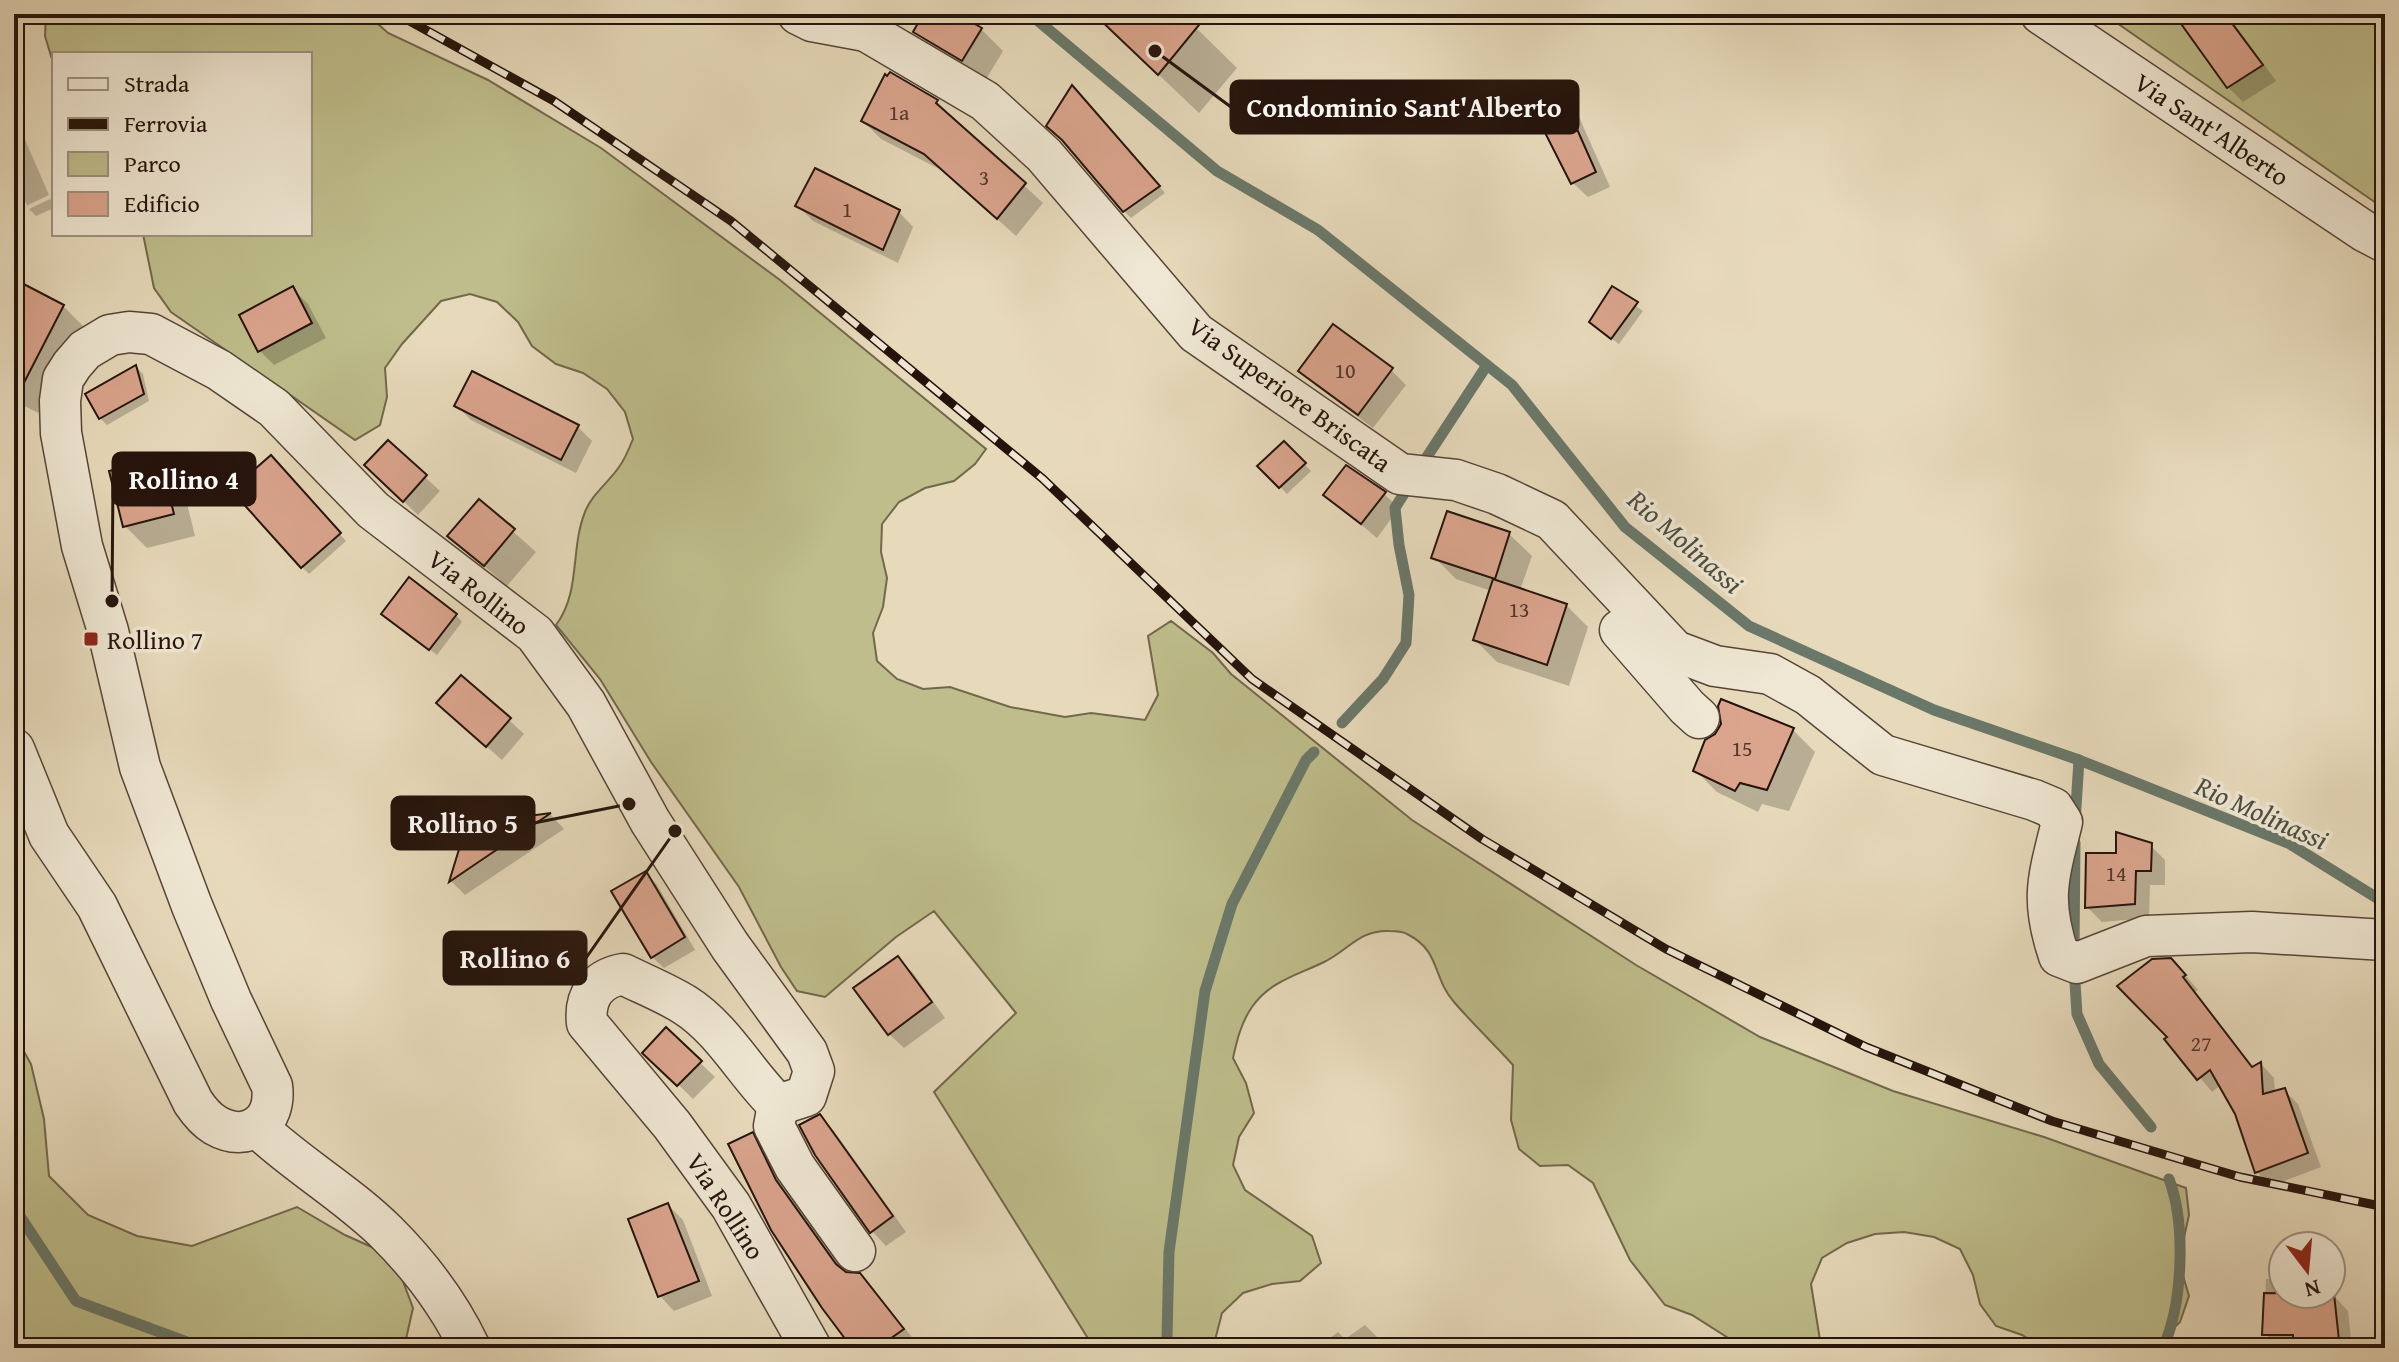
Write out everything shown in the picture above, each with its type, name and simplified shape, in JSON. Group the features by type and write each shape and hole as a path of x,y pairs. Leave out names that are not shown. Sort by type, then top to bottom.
{"street":[{"path":"798,14 812,21 868,23"},
{"name":"Via Sant'Alberto","path":"2041,14 2364,231 2385,242"},
{"name":"Via Superiore Briscata","path":"868,23 985,101 1044,155 1196,333 1400,474 1456,480 1497,494 1552,520 1675,651 1715,666 1770,674 1808,695 1883,755 2053,808 2062,822 2047,884 2048,923 2059,956 2077,963 2146,936 2252,932 2385,940"},
{"name":"Via Rollino","path":"257,1127 270,1116 274,1101 272,1086 231,1000 192,906 140,767 108,631 82,546 61,433 63,379 85,350 110,335 129,332 151,334 219,370 274,408 373,510 535,634 586,704 650,821 730,946 807,1052 814,1071 806,1096 778,1105 760,1088 711,1027 686,1005 623,974 612,976 593,989 586,1011 587,1023 672,1125 731,1206 811,1348"},
{"path":"1400,474 1421,497 1536,533 1699,718"},
{"path":"14,749 49,835 97,906 193,1102 203,1116 228,1130 244,1131 257,1127 386,1232 440,1293 470,1348"},
{"path":"778,1105 774,1126 795,1167 855,1251"}],"green space":[{"path":"46,14 377,14 378,24 388,33 488,80 601,148 780,280 986,449 975,464 954,481 925,488 899,502 882,524 881,552 887,578 883,607 873,633 877,661 897,679 923,689 950,687 1010,707 1065,717 1091,713 1145,720 1158,695 1148,636 1171,621 1213,653 1231,674 1412,820 1636,965 1760,1037 1893,1091 2044,1137 2186,1188 2189,1215 2181,1269 2189,1296 2180,1322 2157,1348 2044,1348 2022,1335 1996,1326 1980,1304 1973,1275 1960,1249 1934,1237 1904,1232 1875,1234 1847,1243 1822,1258 1811,1284 1820,1340 1825,1348 1744,1348 1692,1315 1665,1305 1630,1260 1593,1183 1568,1165 1540,1166 1519,1149 1511,1120 1513,1065 1447,993 1426,948 1405,933 1389,931 1361,937 1332,957 1267,991 1245,1019 1233,1058 1246,1083 1254,1113 1239,1137 1233,1165 1245,1190 1312,1236 1321,1263 1300,1281 1272,1284 1243,1293 1222,1313 1213,1348 1094,1348 934,1092 1016,1013 934,911 896,937 825,997 797,991 739,887 651,762 600,679 556,625 569,599 585,512 621,464 633,439 625,412 607,389 583,373 556,364 532,346 518,322 497,302 470,294 441,301 402,344 385,368 387,397 380,425 355,440 171,312 154,288 143,236 312,236 312,52 52,52 52,59 45,36"},
{"path":"2104,14 2385,14 2385,208 2376,203"},
{"path":"14,1034 31,1064 44,1119 49,1176 88,1215 137,1236 192,1246 297,1207 345,1235 394,1257 413,1308 404,1348 14,1348"}],"building":[{"path":"923,14 957,14 982,28 962,61 913,32"},
{"path":"1094,14 1208,14 1158,75"},
{"path":"2174,14 2225,14 2263,65 2227,88"},
{"path":"890,72 938,100 936,103 1026,183 997,219 924,154 861,121 885,74 887,76"},
{"path":"1072,85 1160,186 1123,212 1062,140 1046,126"},
{"path":"1561,93 1596,172 1571,184 1532,107"},
{"path":"815,168 900,210 883,250 795,206"},
{"path":"14,279 64,305 14,402"},
{"path":"293,286 312,323 258,352 239,315"},
{"path":"1612,286 1638,302 1611,339 1589,322"},
{"path":"1333,324 1393,368 1358,415 1298,371"},
{"path":"136,365 144,394 99,419 85,394"},
{"path":"472,371 579,425 561,460 454,406"},
{"path":"388,440 427,475 403,502 364,465"},
{"path":"1284,441 1306,463 1279,488 1257,466"},
{"path":"271,455 341,533 301,568 231,490"},
{"path":"160,459 174,514 123,527 109,471"},
{"path":"1346,465 1386,492 1361,524 1323,495"},
{"path":"479,499 515,529 484,566 447,536"},
{"path":"1447,511 1510,532 1495,579 1431,558"},
{"path":"409,577 457,614 429,650 381,614"},
{"path":"1493,579 1567,604 1547,665 1473,640"},
{"path":"461,675 511,718 486,747 436,703"},
{"path":"1721,699 1794,728 1767,790 1740,783 1735,791 1693,771 1705,740 1715,734 1721,724 1718,706"},
{"path":"551,813 449,882 464,833 470,827 477,823"},
{"path":"2116,832 2152,843 2151,871 2136,871 2135,904 2085,908 2086,853 2116,853"},
{"path":"646,871 685,937 651,958 611,891"},
{"path":"898,956 932,1002 888,1035 853,988"},
{"path":"2171,958 2252,1067 2261,1062 2263,1094 2285,1088 2308,1153 2255,1173 2235,1114 2210,1070 2197,1080 2164,1039 2167,1037 2117,986 2152,959"},
{"path":"666,1027 702,1061 677,1086 642,1053"},
{"path":"820,1114 893,1216 870,1233 815,1155 799,1125"},
{"path":"753,1132 776,1180 836,1264 846,1272 860,1273 904,1329 877,1348 852,1348 771,1230 728,1144"},
{"path":"668,1203 699,1281 658,1297 628,1219"},
{"path":"2264,1293 2267,1293 2267,1310 2336,1310 2339,1340 2293,1341 2293,1335 2262,1335"}],"waterway":[{"name":"Rio Molinassi","path":"1030,14 1217,171 1318,230 1512,385 1625,527 1749,626 1934,710 2079,760 2290,844 2385,903"},
{"path":"1419,469 1487,365"},
{"path":"1342,723 1383,679 1406,643 1409,595 1395,508 1410,484"},
{"path":"1169,1348 1169,1252 1205,991 1232,904 1306,760 1314,752"},
{"path":"2075,822 2079,760"},
{"path":"2074,946 2075,843"},
{"path":"2074,967 2077,1014 2099,1064 2151,1127"},
{"path":"2163,1348 2175,1309 2180,1264 2178,1218 2169,1179"},
{"path":"14,1207 76,1301 203,1348"}],"railway":[{"path":"397,14 554,101 731,221 1043,479 1252,679 1482,839 1666,949 1866,1047 2052,1121 2240,1177 2385,1207"}],"place":[{"name":"Condominio Sant'Alberto","path":"1155,51"},
{"name":"Rollino 4","path":"112,601"},
{"name":"Rollino 7","path":"91,639"},
{"name":"Rollino 5","path":"629,804"},
{"name":"Rollino 6","path":"675,831"}]}
